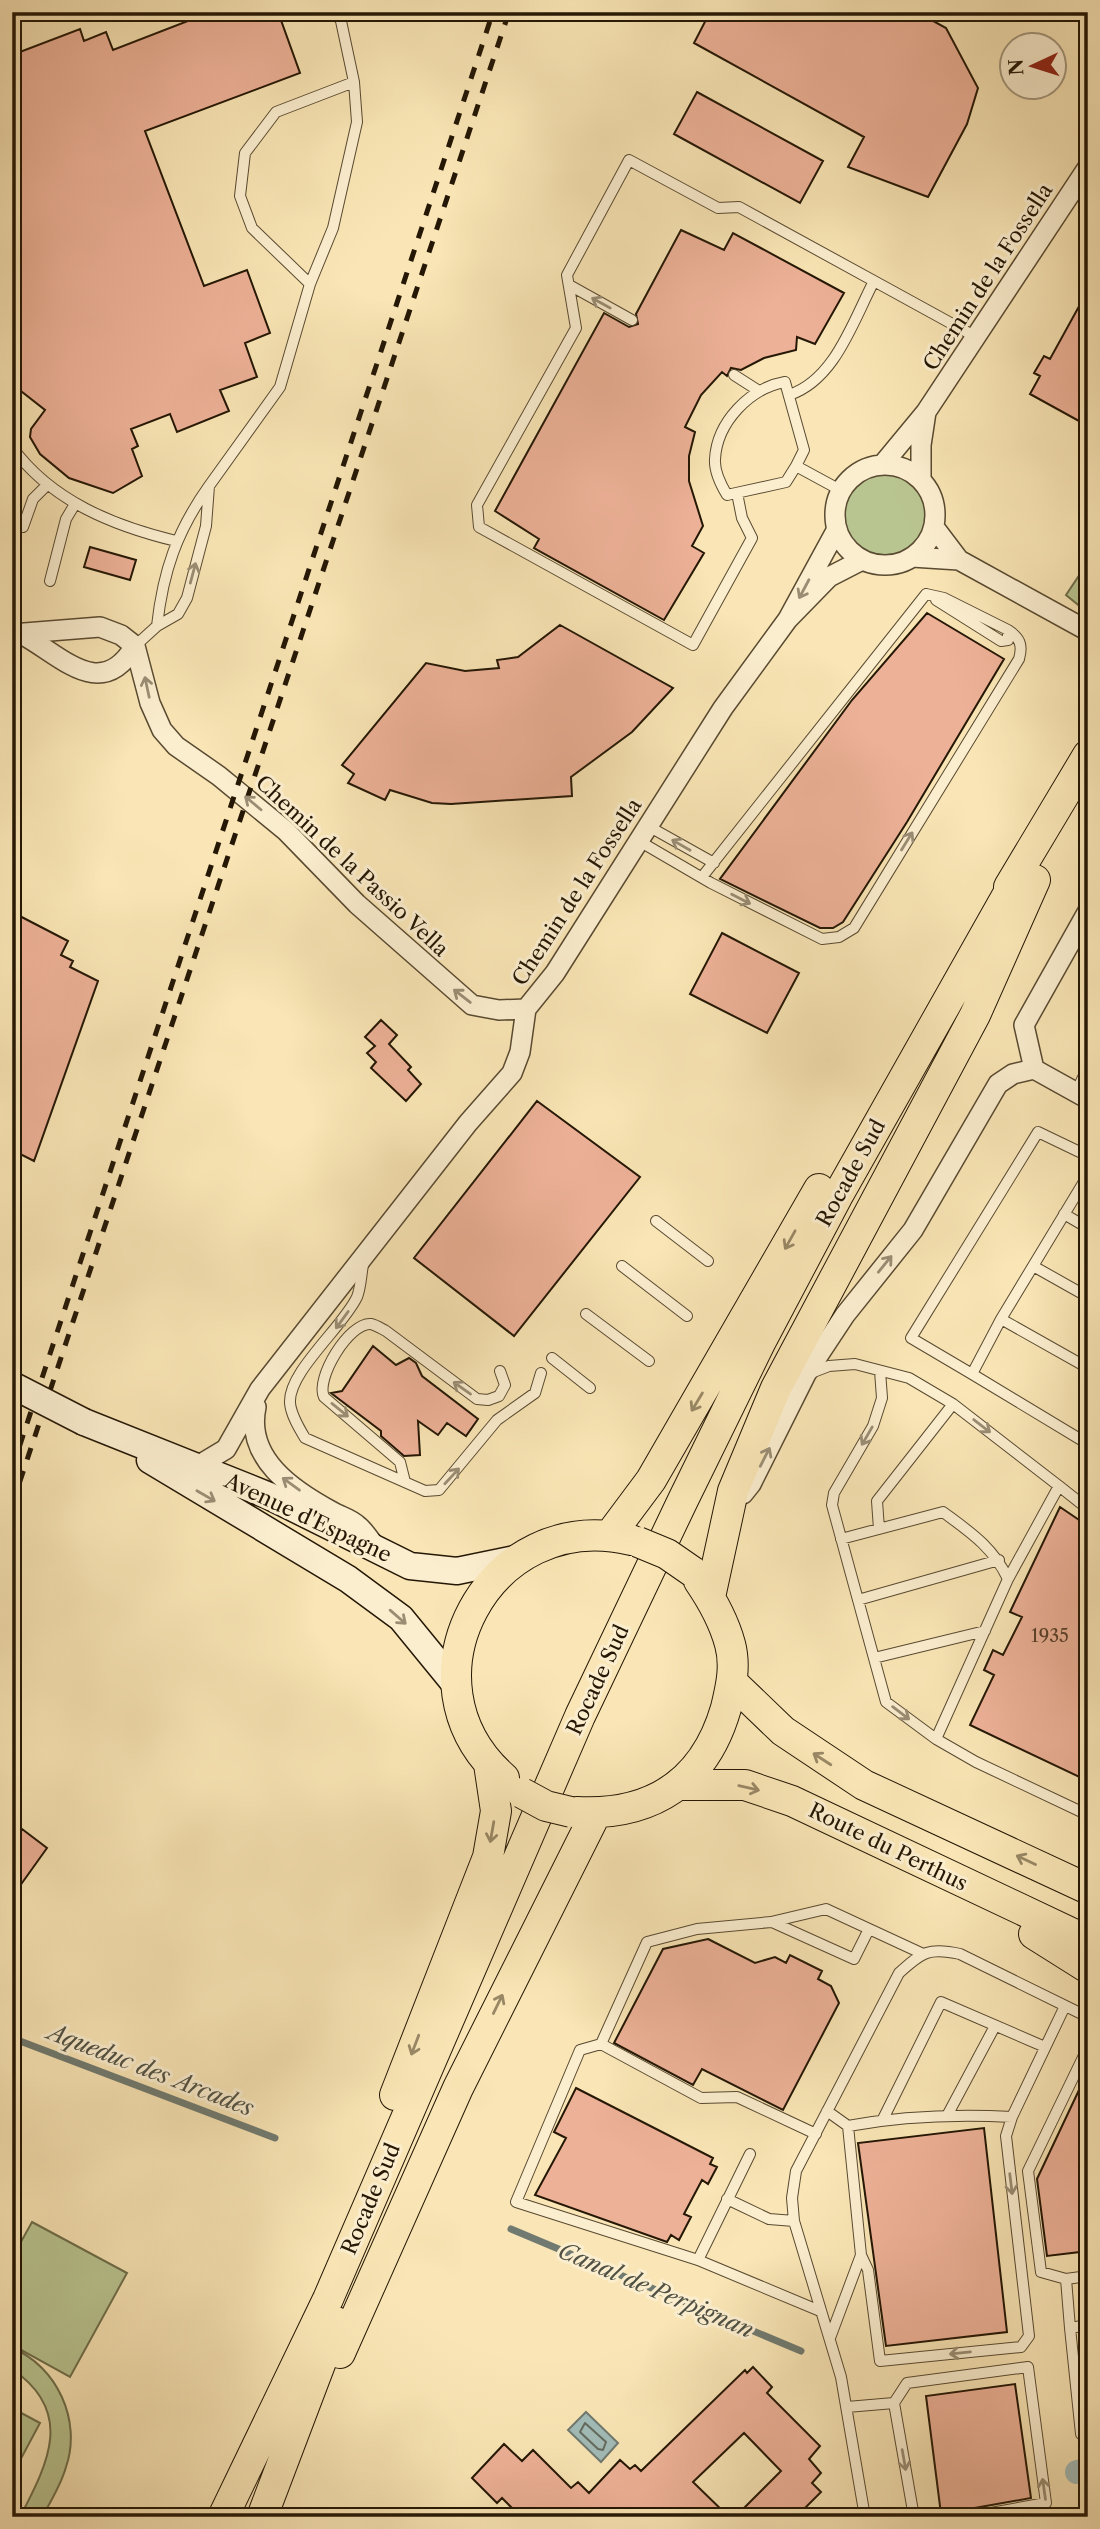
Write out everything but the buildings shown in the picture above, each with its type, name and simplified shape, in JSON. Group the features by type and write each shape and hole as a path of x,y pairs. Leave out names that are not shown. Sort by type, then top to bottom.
{"main road":[{"path":"710,1597 726,1512 776,1388 975,1015 1028,876 1088,755"},
{"path":"624,1538 652,1480 810,1204 953,966 1028,876 1088,785"},
{"name":"Rocade Sud","path":"224,2515 328,2299 580,1716 761,1340 841,1190 1028,876"},
{"name":"Rocade Sud","path":"263,2517 342,2307 612,1683 775,1346 1028,876"},
{"name":"Avenue d'Espagne","path":"12,1385 96,1427 267,1495 382,1555 410,1566 457,1570 515,1559"},
{"name":"Avenue d'Espagne","path":"96,1427 183,1483 348,1579 401,1618 455,1684"},
{"path":"624,1538 667,1554 693,1572 710,1597 730,1645 733,1683 717,1738 681,1785 627,1809 584,1812 546,1806 522,1793 489,1765 467,1731 455,1684 455,1668 468,1615 487,1585 515,1559 552,1541 624,1538"},
{"path":"733,1683 783,1731 864,1785 1088,1889"},
{"name":"Rocade Sud","path":"224,2515 399,2085 488,1857 496,1811 489,1765"},
{"name":"Route du Perthus","path":"681,1785 745,1785 792,1801 1088,1941"},
{"name":"Rocade Sud","path":"263,2517 388,2230 512,1976 584,1812"},
{"path":"930,1868 1088,1968"}],"street":[{"name":"Chemin de la Fossella","path":"883,464 926,412 1088,167"},
{"name":"Chemin de la Fossella","path":"921,480 921,445 926,412"},
{"path":"912,557 930,539 934,527 936,510 931,494 910,471 883,464 855,474 842,491 835,514 842,542 862,560 888,566 912,557 959,560"},
{"path":"934,527 959,560 1088,631"},
{"name":"Chemin de la Fossella","path":"196,1467 226,1449 260,1389 468,1123 512,1073 520,1052 526,1009 555,973 723,708 788,619 837,529"},
{"name":"Chemin de la Fossella","path":"788,619 829,578 862,560"},
{"path":"100,627 121,635 135,646 125,662 115,669 103,674 87,674 18,635 100,627"},
{"name":"Chemin de la Passio Vella","path":"135,646 150,703 162,730 176,746 219,776 286,831 357,904 472,1005 508,1010 526,1009"},
{"path":"1034,1069 1024,1025 1088,911"},
{"path":"726,1512 751,1484 806,1374 845,1315 913,1230 998,1084 1013,1074 1034,1069 1082,1096"},
{"name":"Chemin de la Fossella","path":"260,1389 251,1427 265,1462 284,1479 331,1511 356,1523 382,1555"}],"lane":[{"path":"157,626 161,592 185,520 280,387 310,284 333,228 357,122 354,82 341,21 336,12"},
{"path":"310,284 252,228 240,196 245,153 276,112 354,82"},
{"path":"737,493 742,518 752,538 693,645 479,527 477,505 576,328 571,286 567,275 629,160 718,208 739,207 975,337"},
{"path":"789,395 804,390 826,370 874,281"},
{"path":"571,286 632,320"},
{"path":"734,376 759,391"},
{"path":"785,382 789,395 804,450 796,466 786,482 727,495 719,481 715,459 725,426 744,401 766,385 785,382"},
{"path":"13,448 28,468 75,504 126,527 176,541"},
{"path":"796,466 842,491"},
{"path":"12,523 23,527 33,499 47,485"},
{"path":"135,646 157,626 178,614 187,598 206,526 209,486"},
{"path":"50,581 66,519 75,504"},
{"path":"643,834 702,877 822,939 839,937 854,928 1019,659 1022,648 1018,637 1008,630 1008,640 1001,641 926,594 702,877"},
{"path":"643,834 713,863"},
{"path":"1082,1096 1088,1067"},
{"path":"1088,1156 1038,1132 911,1338 1088,1444"},
{"path":"972,1374 1001,1319 1088,1175"},
{"path":"810,1204 841,1190"},
{"path":"1064,1214 1088,1228"},
{"path":"656,1221 708,1261"},
{"path":"364,1257 358,1295 347,1314 295,1382 290,1402 298,1427 305,1438 425,1491 439,1490 498,1420 535,1394 541,1373"},
{"path":"622,1266 687,1317"},
{"path":"1033,1266 1088,1297"},
{"path":"586,1314 649,1361"},
{"path":"1001,1319 1088,1368"},
{"path":"405,1482 400,1462 324,1397 320,1389 323,1377 344,1342 361,1326 372,1324 386,1331 477,1399 499,1396 505,1385 500,1371"},
{"path":"552,1359 590,1388"},
{"path":"806,1374 829,1366 855,1364 909,1378 953,1404 1088,1509"},
{"path":"880,1371 882,1398 873,1426 834,1493 832,1505 886,1702 936,1739 976,1762 1088,1815"},
{"path":"879,1529 877,1500 953,1404"},
{"path":"936,1739 1008,1579 1059,1486"},
{"path":"841,1539 943,1512 986,1544 999,1560 1008,1579"},
{"path":"858,1600 999,1560"},
{"path":"874,1658 985,1631"},
{"path":"601,2044 647,1942 697,1930 771,1922 826,1909 921,1953 941,1950 960,1954 1088,2017"},
{"path":"771,1922 854,1959 869,1929"},
{"path":"865,2517 847,2407 830,2338 794,2221 792,2197 796,2171 899,1973 921,1953"},
{"path":"883,2119 942,2003 1045,2047"},
{"path":"848,2126 862,2255 868,2270 880,2361 1020,2347 1029,2336 1006,2136 1012,2117 1065,2006"},
{"path":"948,2114 995,2026"},
{"path":"816,2134 737,2097 702,2098 601,2044 580,2050 516,2202 698,2260 820,2311"},
{"path":"1088,2047 1028,2171 1041,2272 1066,2278 1088,2276"},
{"path":"1077,2070 1088,2075"},
{"path":"827,2112 848,2126 883,2119 948,2114 1012,2117"},
{"path":"698,2260 750,2154"},
{"path":"727,2199 769,2219 794,2221"},
{"path":"830,2338 862,2255"},
{"path":"1066,2278 1081,2434 1088,2433"},
{"path":"1070,2328 1088,2325"},
{"path":"914,2517 894,2403 907,2383 1028,2367 1045,2503 969,2517"},
{"path":"1076,2379 1088,2378"},
{"path":"847,2407 894,2403"}],"green space":[{"path":"885,465 913,473 927,487 935,515 927,543 913,557 885,565 857,557 843,543 835,515 843,487 857,473"},
{"path":"1088,562 1088,613 1066,595"},
{"path":"32,2222 127,2273 70,2377 12,2345 12,2258"},
{"path":"12,2348 28,2356 42,2368 53,2381 68,2414 71,2432 66,2467 59,2487 42,2517 20,2517 46,2458 50,2420 44,2403 32,2385 12,2369"},
{"path":"12,2408 40,2423 16,2468 12,2466"}],"water":[{"path":"586,2412 618,2443 601,2462 568,2430"}],"waterway":[{"name":"Aqueduc des Arcades","path":"12,2038 275,2138"},
{"name":"Canal de Perpignan","path":"511,2229 801,2351"},
{"name":"Canal de Perpignan","path":"1077,2472 1088,2469"}],"railway":[{"path":"12,1469 493,12"},
{"path":"12,1505 509,12"}]}
